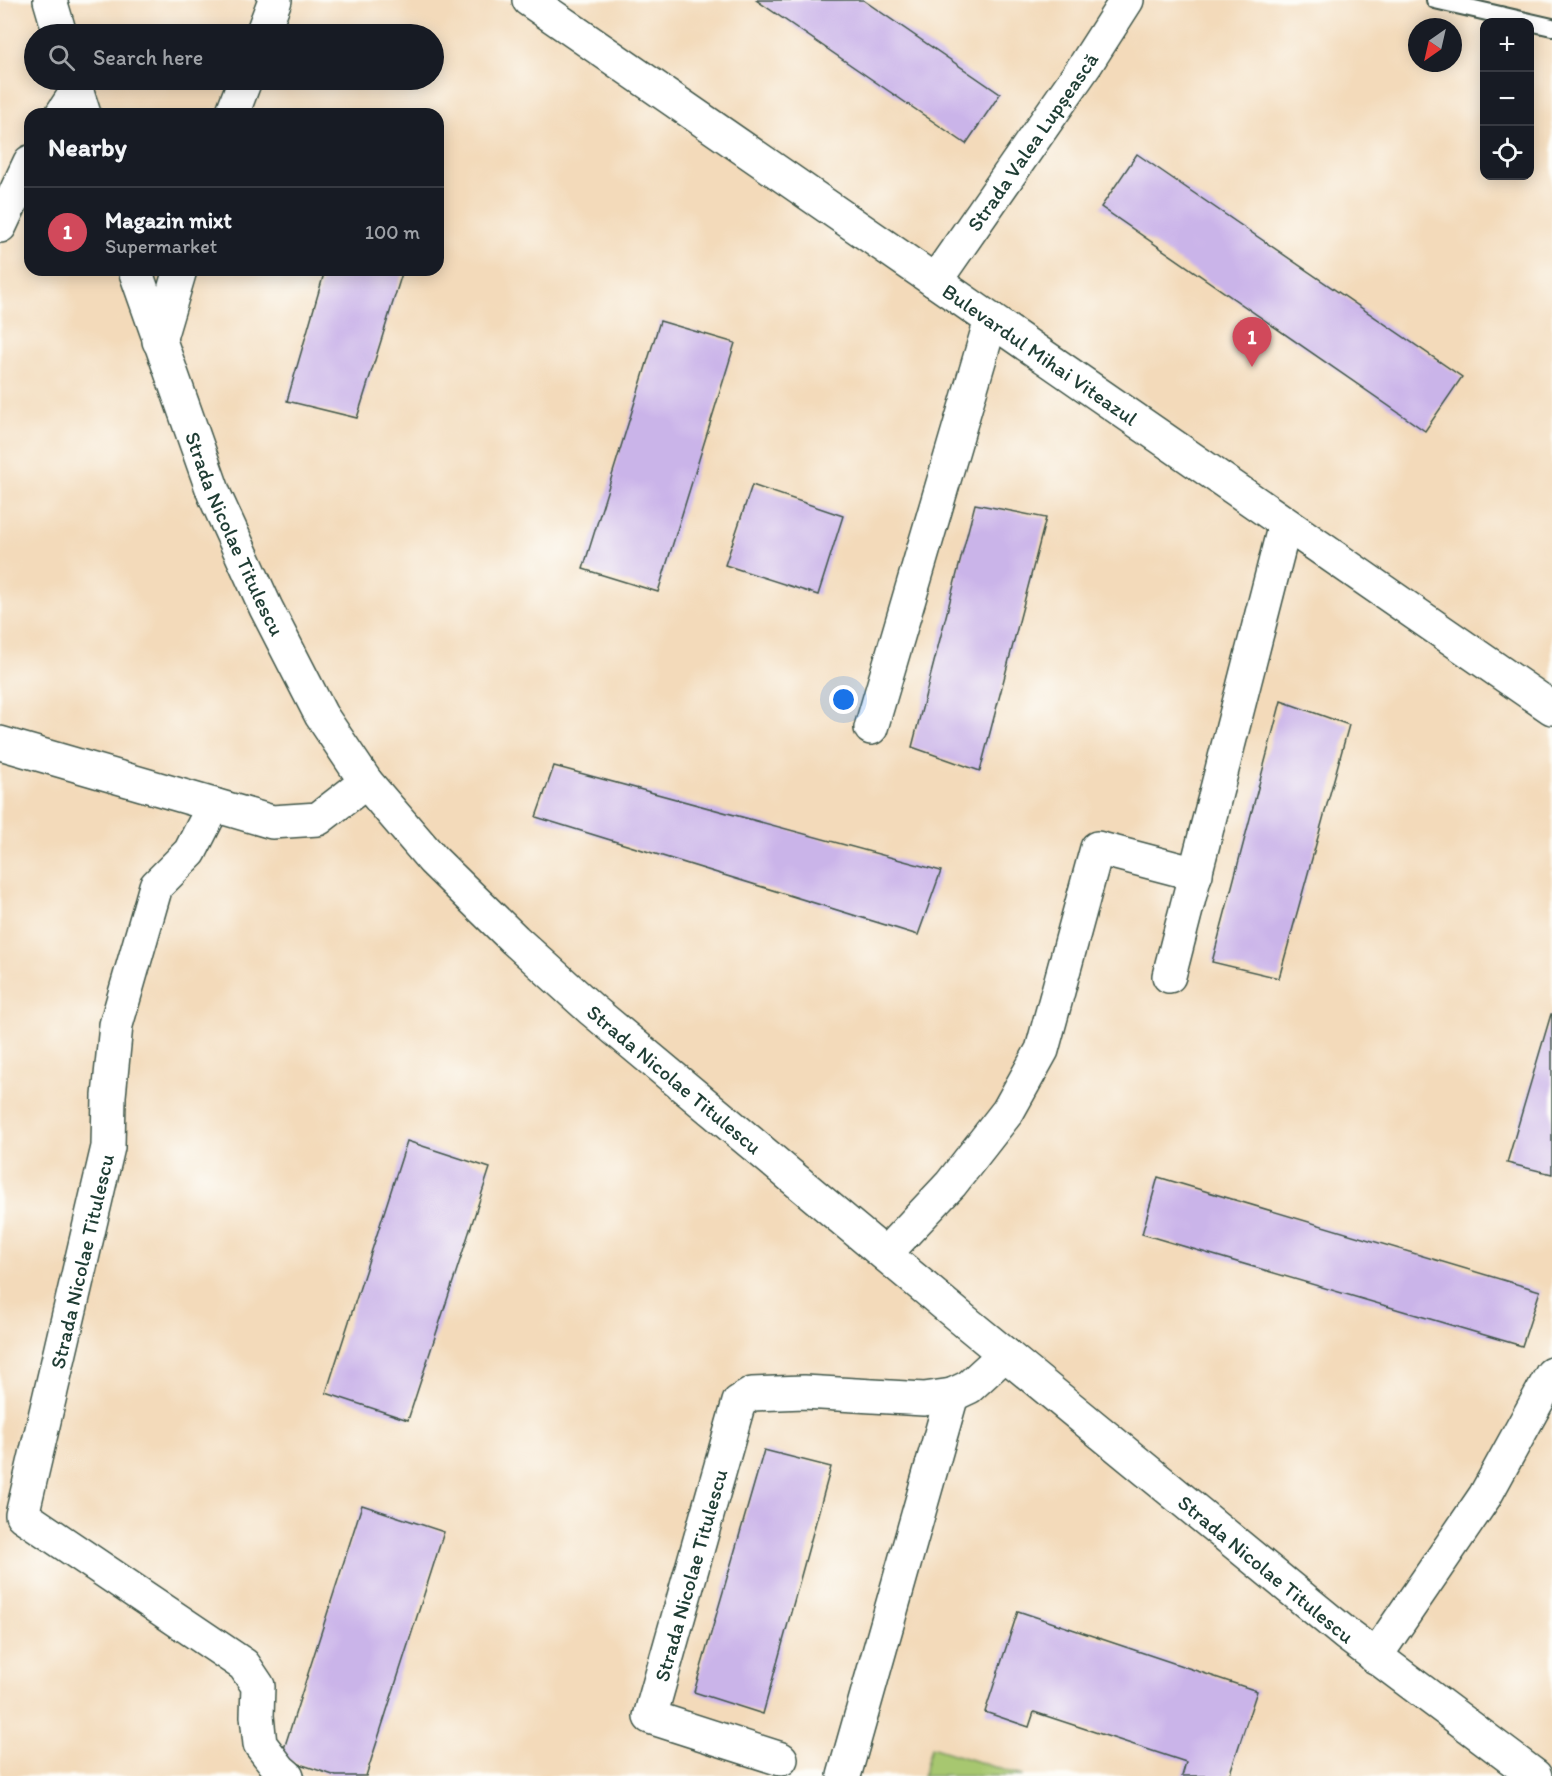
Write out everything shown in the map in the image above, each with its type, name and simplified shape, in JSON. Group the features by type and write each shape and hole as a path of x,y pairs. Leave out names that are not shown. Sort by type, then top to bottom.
{"street":[{"path":"50,0 57,24"},
{"path":"266,24 275,0"},
{"name":"Bulevardul Mihai Viteazul","path":"530,0 563,12 935,281 1552,708"},
{"name":"Strada Valea Lupșească","path":"935,281 1086,64 1127,0"},
{"path":"234,108 241,90"},
{"path":"0,226 24,175"},
{"name":"Strada Nicolae Titulescu","path":"137,276 214,494 266,608 321,715 366,782 433,860 540,963 599,1015 1005,1354 1376,1657 1535,1776"},
{"path":"159,341 178,276"},
{"path":"871,728 991,320"},
{"path":"1169,976 1285,524"},
{"path":"0,743 272,822 318,819 366,782"},
{"name":"Strada Nicolae Titulescu","path":"214,805 190,852 156,886 117,1025 109,1096 108,1147 22,1515 244,1665 258,1686 257,1716 260,1744 287,1776"},
{"path":"885,1254 951,1184 1008,1111 1042,1050 1097,848 1196,874"},
{"name":"Strada Nicolae Titulescu","path":"781,1758 650,1717 739,1402 752,1394 804,1392 924,1399 952,1395 969,1387 1005,1354"},
{"path":"1376,1657 1485,1496 1552,1374"},
{"path":"844,1776 952,1395"}],"lane":[{"path":"1435,0 1552,27"}],"green space":[{"path":"931,1747 1023,1776 923,1776"}],"building":[{"path":"756,0 863,0 1000,94 966,144"},
{"path":"1137,154 1462,377 1425,431 1101,207"},
{"path":"323,276 401,276 357,418 287,401"},
{"path":"660,321 735,343 658,592 583,569"},
{"path":"752,485 843,516 818,595 725,565"},
{"path":"975,504 1046,518 980,771 912,747"},
{"path":"1281,701 1349,725 1279,978 1212,962"},
{"path":"554,766 941,871 918,935 536,817"},
{"path":"1552,1014 1552,1174 1507,1163"},
{"path":"407,1141 490,1168 408,1420 326,1393"},
{"path":"1158,1177 1540,1291 1522,1346 1142,1234"},
{"path":"764,1450 831,1467 763,1714 694,1692"},
{"path":"362,1505 444,1532 366,1776 336,1776 281,1758"},
{"path":"1018,1611 1257,1691 1229,1776 1182,1776 1186,1762 1034,1712 1029,1727 985,1712"}],"place":[{"name":"Magazin mixt","path":"1252,367"}]}
